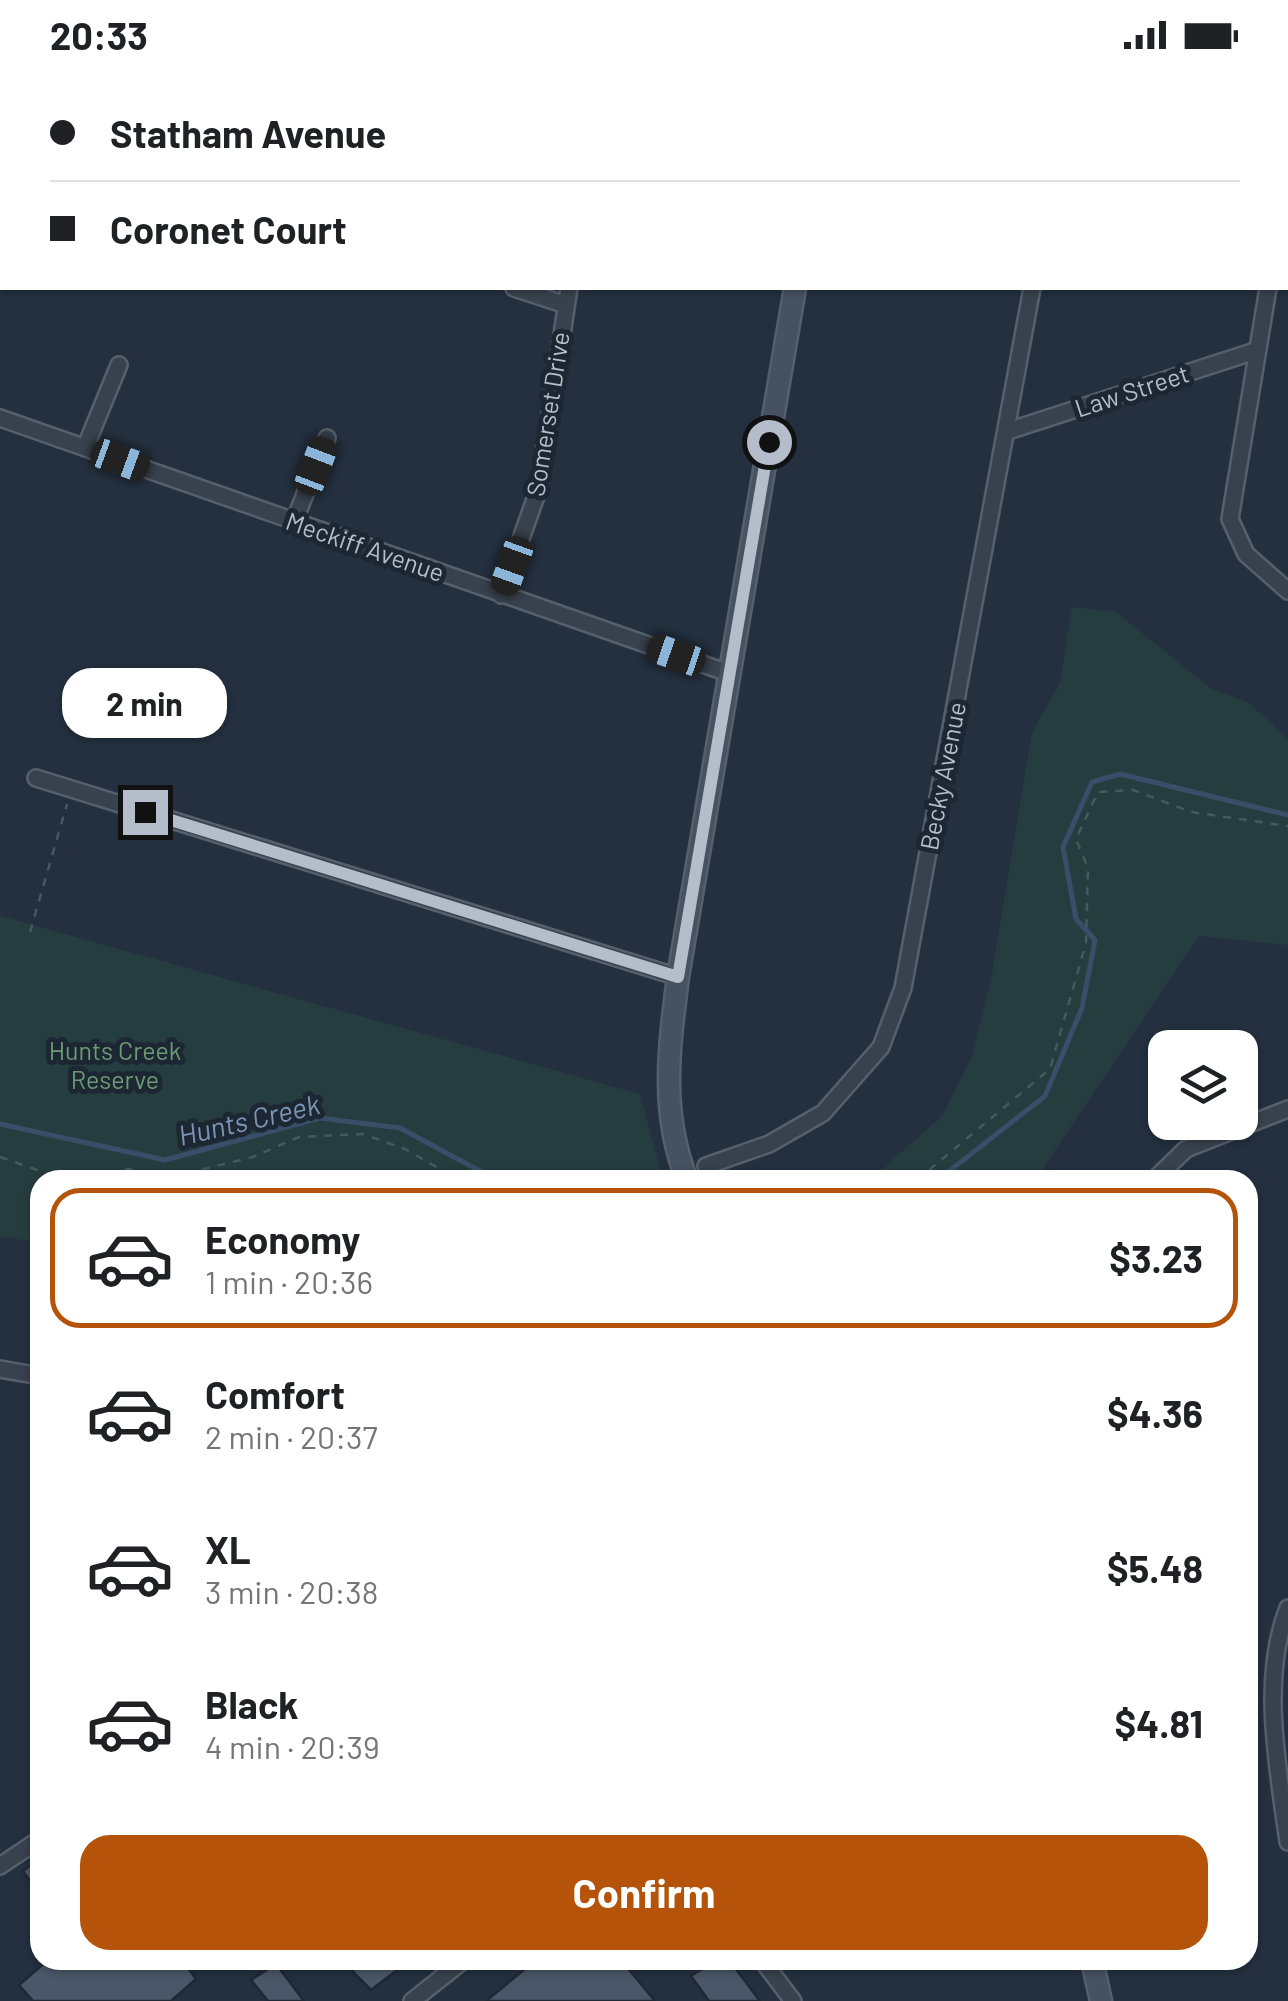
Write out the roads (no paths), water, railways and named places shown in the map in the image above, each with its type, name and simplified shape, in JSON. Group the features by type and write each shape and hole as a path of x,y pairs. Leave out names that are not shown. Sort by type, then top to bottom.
{"main road":[{"path":"684,1170 668,1107 668,1064 678,977 795,290"},
{"path":"1094,1970 1101,2001"}],"street":[{"path":"520,290 566,305"},
{"name":"Somerset Drive","path":"501,595 539,488 569,290"},
{"name":"Becky Avenue","path":"706,1166 768,1144 823,1113 881,1047 904,988 1032,290"},
{"path":"1268,290 1230,519 1246,554 1288,591"},
{"name":"Law Street","path":"1008,431 1255,350"},
{"path":"85,448 119,365"},
{"name":"Meckiff Avenue","path":"0,418 731,674"},
{"path":"294,522 327,438"},
{"path":"36,778 678,977"},
{"path":"1165,1170 1186,1150 1288,1109"},
{"path":"0,1369 30,1374"},
{"path":"1288,1608 1277,1634 1274,1718 1288,1842"},
{"path":"0,1866 30,1846"},
{"path":"412,2001 451,1970"},
{"path":"770,1970 793,2001"}],"waterway":[{"name":"Hunts Creek","path":"951,1170 1045,1096 1082,1008 1095,940 1076,919 1063,847 1092,782 1120,774 1288,815"},
{"name":"Hunts Creek","path":"0,1124 165,1160 320,1118 400,1128 478,1170"}],"park label":[{"name":"Hunts Creek Reserve","path":"115,1066"}]}
